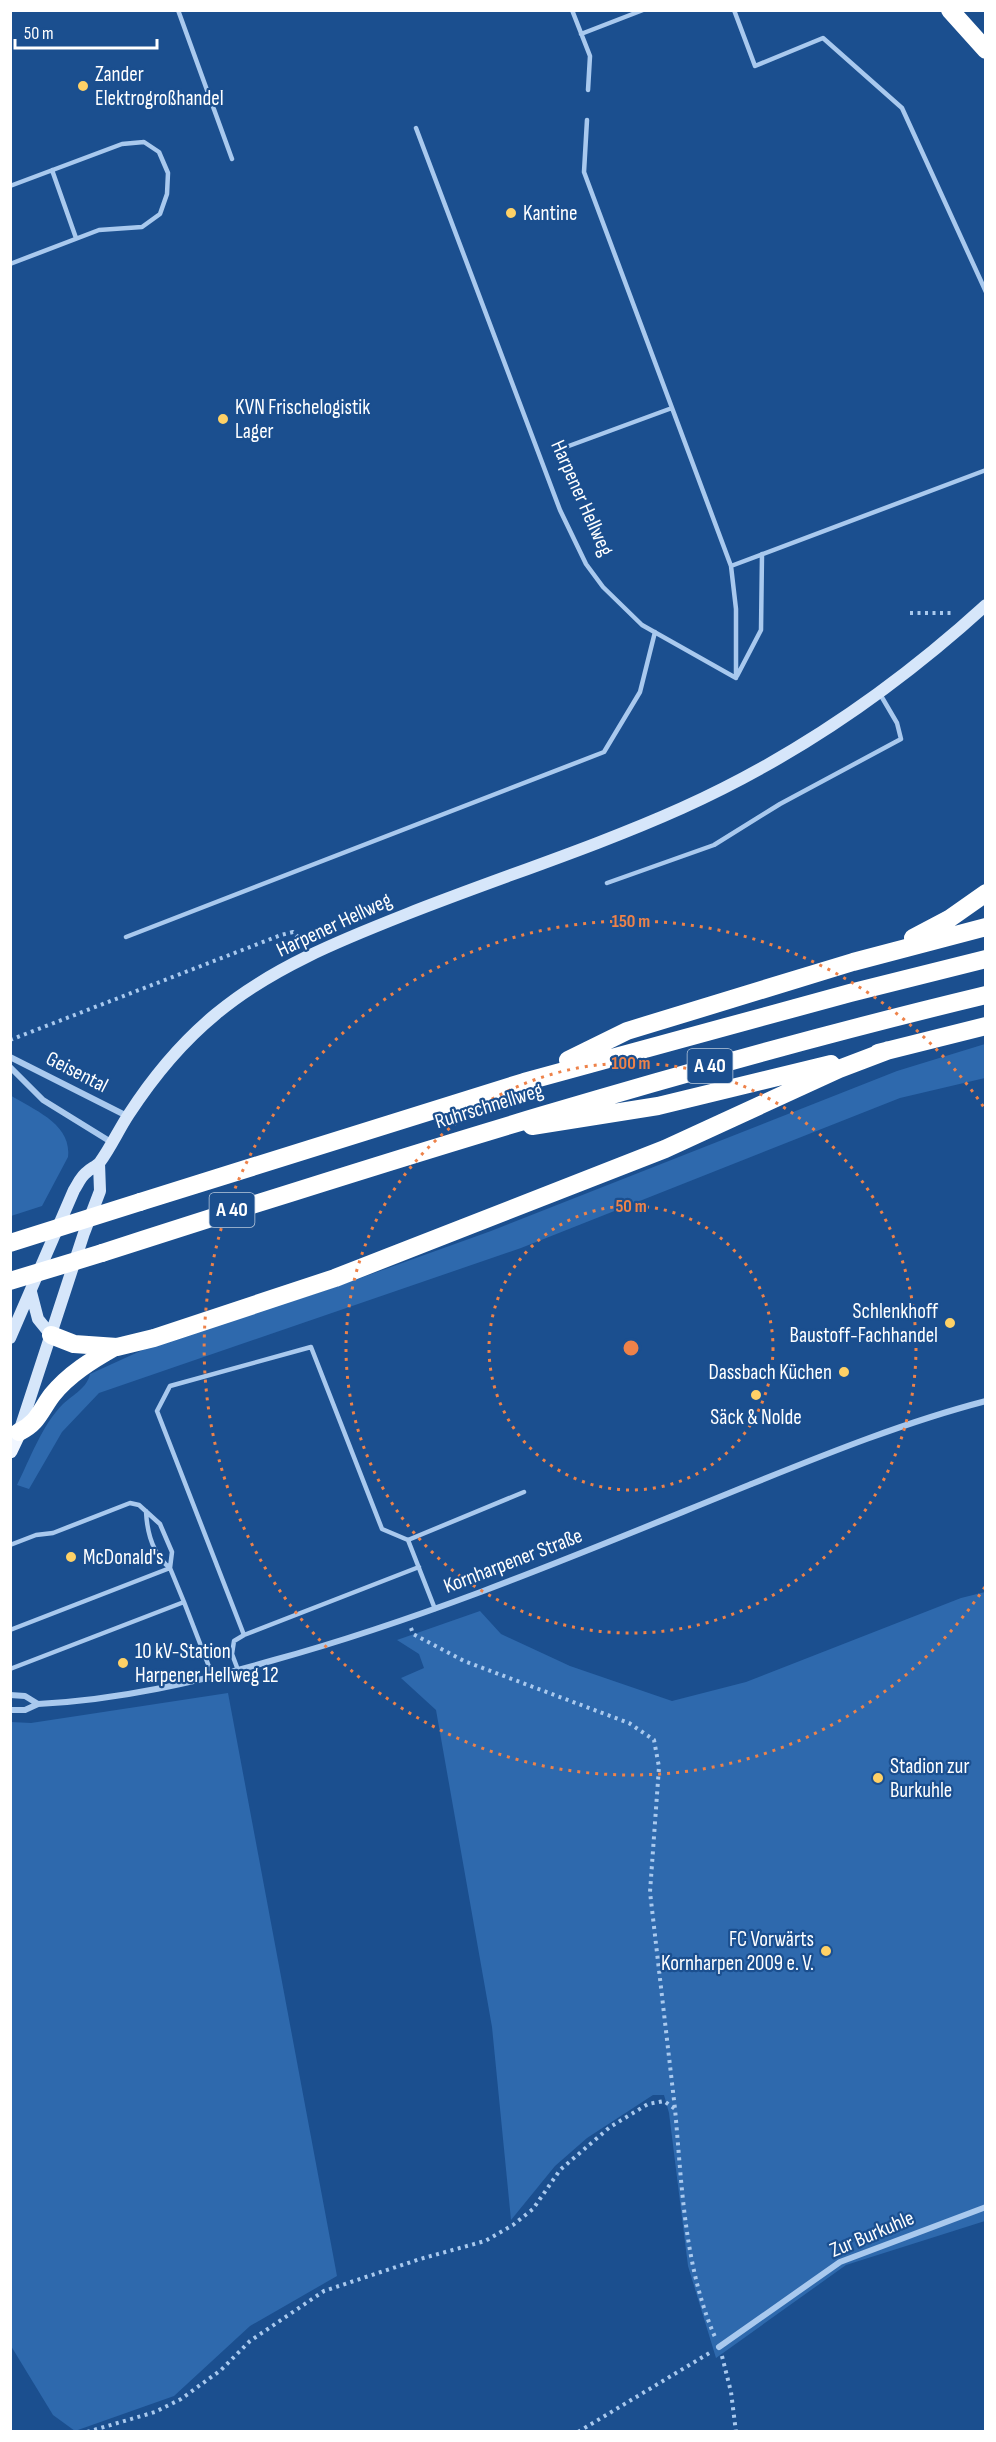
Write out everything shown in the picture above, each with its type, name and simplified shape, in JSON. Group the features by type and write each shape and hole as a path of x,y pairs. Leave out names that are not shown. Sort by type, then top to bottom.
{"highway":[{"path":"951,10 986,39"},
{"path":"951,10 986,50"},
{"path":"853,962 909,940 949,919 986,893"},
{"path":"524,1082 627,1031 853,962 986,927"},
{"name":"Ruhrschnellweg","path":"10,1243 524,1082 850,993 986,959"},
{"name":"Ruhrschnellweg","path":"10,1281 436,1145 731,1060 986,995"},
{"path":"436,1145 502,1131 658,1107 986,1026"},
{"path":"13,1444 32,1426 53,1394 77,1371 117,1347 153,1338 335,1278 508,1212 665,1149 839,1069 890,1050"},
{"path":"51,1335 74,1344 117,1347"}],"main road":[{"name":"Harpener Hellweg","path":"10,1338 74,1190 84,1174 99,1163 127,1116 167,1063 204,1025 245,993 314,953 390,921 682,808 782,755 879,691 919,662 981,609"},
{"path":"13,1444 100,1191 99,1163"},
{"path":"31,1292 38,1319 51,1335"}],"street":[{"name":"Geisental","path":"10,1057 127,1116"},
{"name":"Geisental","path":"10,1067 43,1100 111,1142"},
{"name":"Kornharpener Straße","path":"10,1710 25,1710 38,1704 106,1697 213,1677 407,1619 800,1464 986,1401"},
{"name":"Kornharpener Straße","path":"10,1695 25,1696 38,1704"},
{"name":"Zur Burkuhle","path":"719,2347 840,2262 986,2207"}],"lane":[{"path":"178,10 232,159"},
{"path":"572,10 590,56 588,90"},
{"path":"581,34 643,10"},
{"path":"734,10 755,66 823,38 902,108 986,292"},
{"path":"587,120 584,172 731,566 736,609 736,678"},
{"name":"Harpener Hellweg","path":"417,128 560,510 586,564 603,587 642,625 736,678"},
{"path":"10,186 122,144 144,142 159,152 168,173 167,194 160,214 142,227 99,230 10,264"},
{"path":"52,170 76,238"},
{"path":"566,447 672,408"},
{"path":"731,566 986,470"},
{"path":"736,678 761,630 762,554"},
{"path":"126,937 604,752 640,692 655,632"},
{"path":"608,883 714,845 780,804 901,739 897,723 879,691"},
{"path":"244,1635 158,1411 170,1386 311,1347 382,1529 408,1540 435,1609"},
{"path":"408,1540 524,1492"},
{"path":"10,1545 36,1535 53,1533 130,1503 139,1505 160,1524 171,1552 170,1568 213,1677"},
{"path":"146,1511 147,1527 158,1558 170,1568"},
{"path":"238,1670 232,1654 234,1641 244,1635 419,1567"},
{"path":"10,1630 170,1568"},
{"path":"10,1669 184,1602"}],"path":[{"path":"910,613 981,609"},
{"path":"10,1040 281,935 293,932 314,953"},
{"path":"407,1619 413,1634 464,1661 629,1723 654,1740 659,1767 650,1892 688,2244 731,2392 736,2432"},
{"path":"87,2432 155,2412 181,2399 221,2370 250,2341 324,2291 420,2259 485,2241 513,2225 532,2210 560,2170 610,2127 648,2104 664,2101 675,2109"},
{"path":"578,2432 719,2347"}],"shaded area":[{"path":"985,1044 985,1078 900,1098 521,1248 99,1393 62,1432 29,1489 17,1485 49,1422 63,1404 83,1387 90,1374 158,1343 327,1290 491,1231 897,1071"},
{"path":"10,1095 50,1119 58,1127 68,1145 68,1157 42,1206 11,1216"},
{"name":"FC Vorwärts Kornharpen 2009 e. V.","path":"985,1592 985,2221 846,2265 716,2358 688,2266 669,2113 664,2095 653,2095 587,2138 555,2166 511,2220 492,2027 436,1710 401,1678 424,1668 419,1654 397,1640 480,1611 501,1634 570,1666 672,1701 746,1682 961,1598"},
{"path":"228,1693 337,2276 250,2326 174,2396 75,2431 53,2415 11,2346 11,1722 31,1723"}],"place":[{"name":"Zander Elektrogroßhandel","path":"83,86"},
{"name":"Kantine","path":"511,213"},
{"name":"KVN Frischelogistik Lager","path":"223,419"},
{"name":"Schlenkhoff Baustoff-Fachhandel","path":"950,1323"},
{"name":"Dassbach Küchen","path":"844,1372"},
{"name":"Säck & Nolde","path":"756,1395"},
{"name":"McDonald's","path":"71,1557"},
{"name":"10 kV-Station Harpener Hellweg 12","path":"123,1663"},
{"name":"Stadion zur Burkuhle","path":"878,1778"},
{"name":"FC Vorwärts Kornharpen 2009 e. V.","path":"826,1951"}]}
